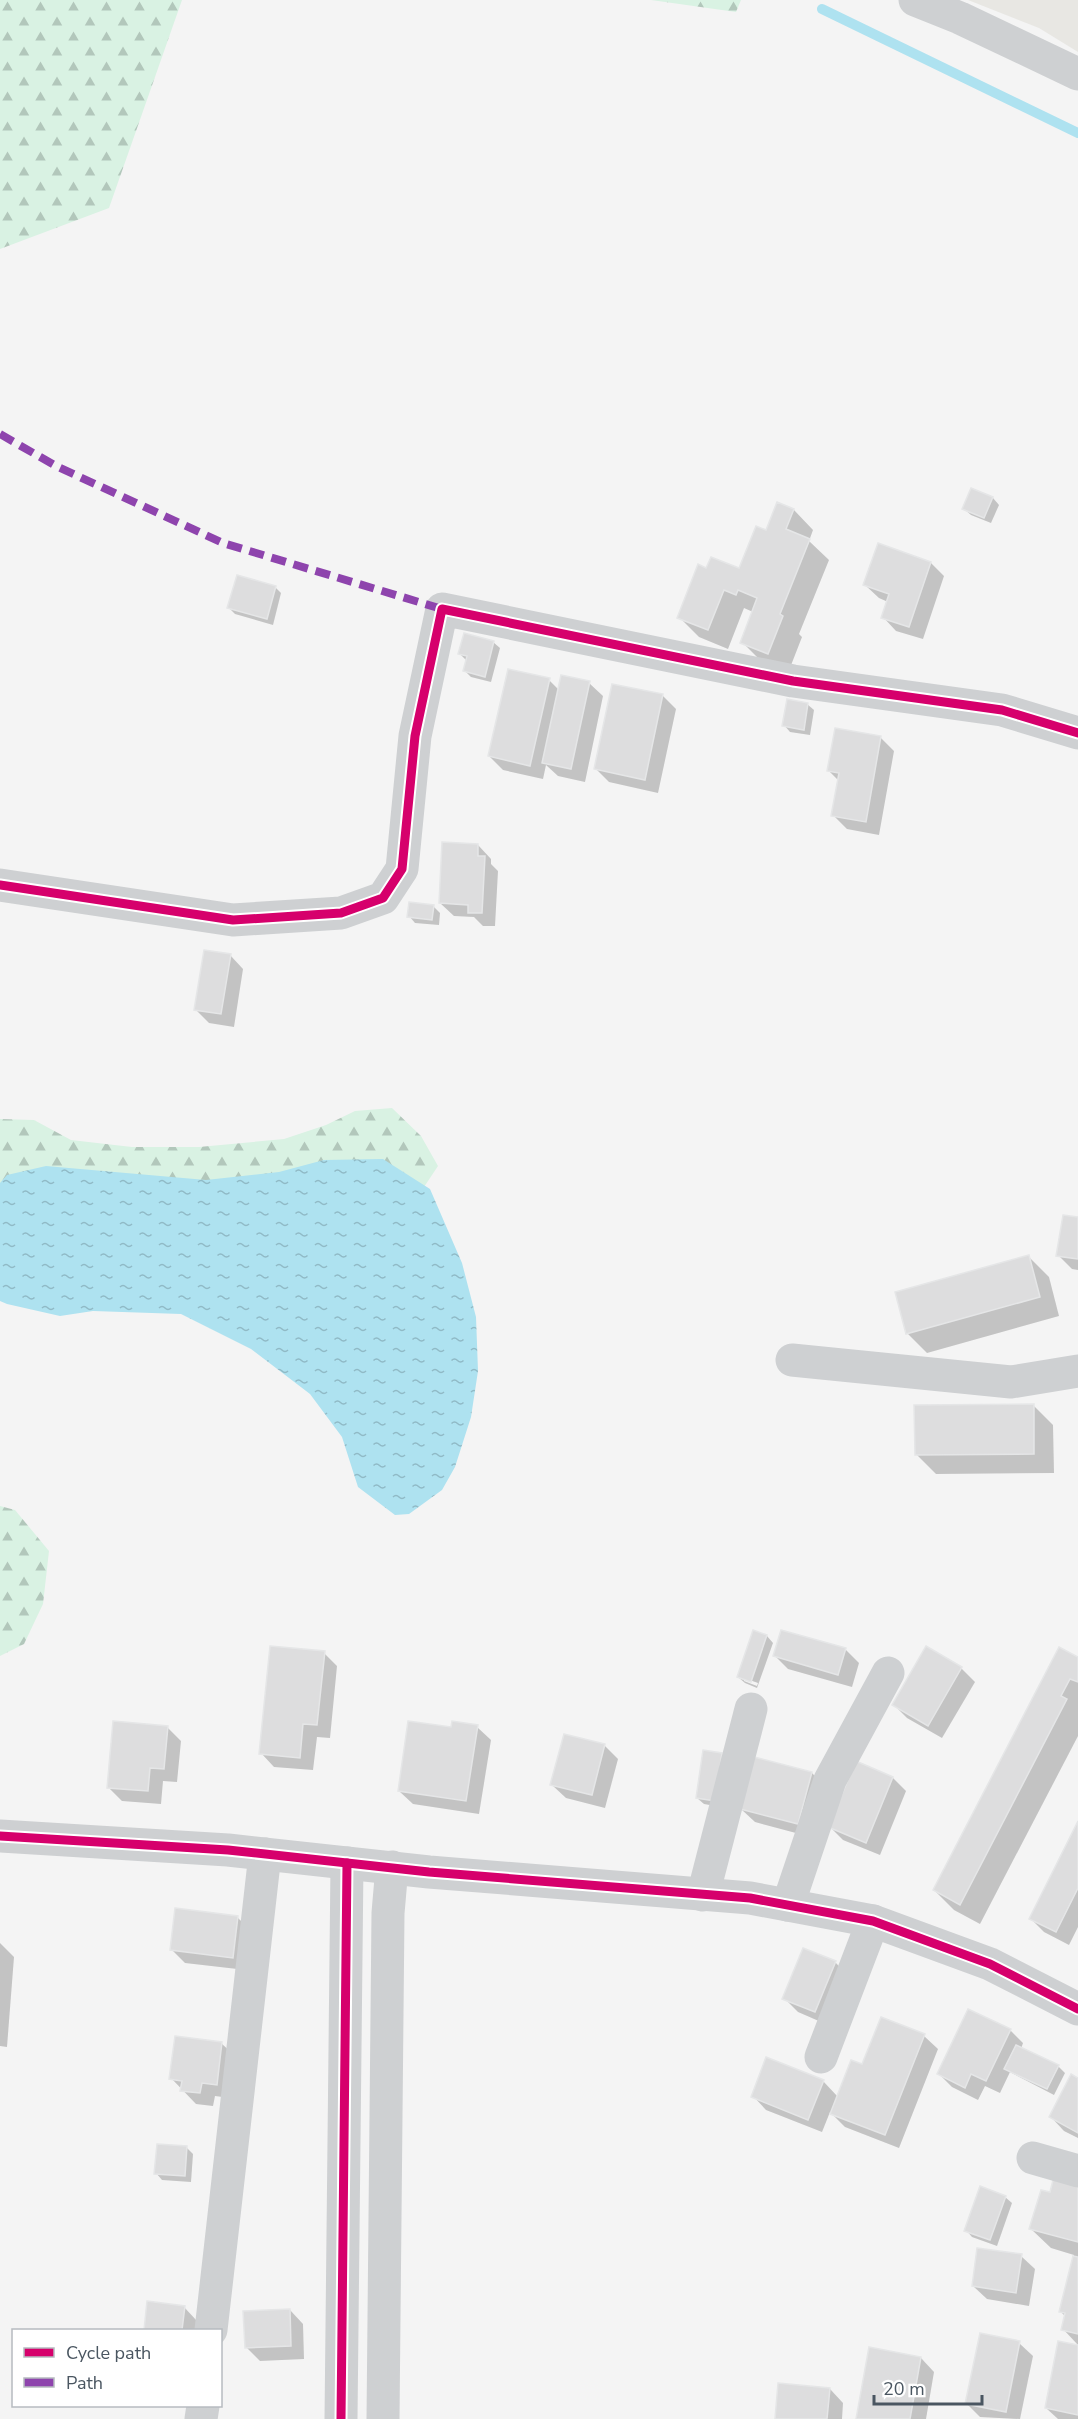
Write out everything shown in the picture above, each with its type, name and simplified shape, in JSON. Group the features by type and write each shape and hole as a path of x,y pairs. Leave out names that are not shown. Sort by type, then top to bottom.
{"street":[{"path":"915,0 960,18 1078,74"},
{"path":"0,885 233,920 341,913 383,897 402,869 415,736 442,609 793,681 1002,710 1078,733"},
{"path":"792,1360 1011,1382 1078,1371"},
{"path":"788,1905 830,1780 888,1673"},
{"path":"703,1895 751,1710"},
{"path":"0,1836 265,1854 429,1872 750,1898 873,1921 990,1964 1078,2009"},
{"path":"211,2329 265,1854"},
{"path":"341,2419 347,1863"},
{"path":"383,2419 388,1912 392,1867"},
{"path":"821,2058 873,1921"},
{"path":"1033,2158 1078,2171"}],"shaded area":[{"path":"968,0 1078,0 1078,52 1039,28"}],"green space":[{"path":"0,0 182,0 109,208 0,249"},
{"path":"651,0 741,0 736,12"},
{"path":"392,1108 421,1136 438,1166 396,1229 0,1237 0,1119 34,1120 71,1140 132,1147 199,1147 284,1139 326,1125 355,1111"},
{"path":"0,1506 15,1510 49,1551 43,1604 24,1644 0,1656"}],"water":[{"path":"383,1159 430,1189 462,1263 476,1317 478,1371 471,1417 455,1467 442,1490 409,1514 395,1515 358,1487 342,1437 310,1394 251,1349 181,1314 93,1311 60,1316 0,1301 0,1183 7,1175 46,1166 206,1180 279,1172 324,1160"}],"building":[{"path":"971,488 993,497 984,518 962,509"},
{"path":"777,502 794,509 786,529 810,539 780,614 783,616 768,654 740,643 757,598 738,590 736,595 724,590 708,630 677,618 698,564 706,568 711,557 739,568 756,526 766,530"},
{"path":"878,543 931,562 909,627 881,618 889,594 863,585"},
{"path":"237,575 276,586 267,619 227,608"},
{"path":"464,633 494,641 485,677 463,671 467,656 458,654"},
{"path":"508,669 550,678 530,766 488,756"},
{"path":"561,675 590,681 571,769 542,763"},
{"path":"612,684 663,694 645,780 594,769"},
{"path":"787,699 808,703 804,730 782,726"},
{"path":"835,728 881,736 866,822 831,816 839,773 827,771"},
{"path":"442,842 478,844 478,856 485,856 482,913 468,913 468,905 439,903"},
{"path":"409,902 434,905 432,920 407,917"},
{"path":"204,950 231,954 221,1014 194,1010"},
{"path":"1063,1215 1078,1217 1078,1259 1056,1256"},
{"path":"1029,1255 1040,1297 906,1334 895,1292"},
{"path":"1034,1404 1034,1454 915,1455 914,1405"},
{"path":"753,1630 767,1635 751,1682 737,1677"},
{"path":"781,1630 846,1648 838,1675 773,1656"},
{"path":"270,1646 325,1651 317,1725 303,1724 300,1758 259,1754"},
{"path":"926,1646 962,1667 928,1726 892,1705"},
{"path":"1059,1647 1078,1657 1078,1682 1070,1679 1061,1696 1067,1699 960,1905 933,1890"},
{"path":"113,1721 168,1726 164,1769 150,1768 148,1791 107,1788"},
{"path":"408,1721 451,1727 452,1721 478,1725 466,1801 398,1791"},
{"path":"564,1734 605,1744 592,1795 550,1785"},
{"path":"703,1750 722,1753 715,1801 696,1798"},
{"path":"754,1757 812,1772 798,1824 740,1809"},
{"path":"856,1761 893,1777 866,1843 828,1827"},
{"path":"1078,1821 1078,1888 1056,1932 1029,1919"},
{"path":"175,1908 238,1916 233,1958 170,1950"},
{"path":"803,1948 836,1961 815,2012 782,1999"},
{"path":"968,2009 1011,2029 986,2081 971,2074 965,2088 937,2074"},
{"path":"881,2017 925,2034 885,2135 830,2114 851,2060 862,2064"},
{"path":"175,2036 222,2042 217,2085 202,2083 200,2093 180,2091 182,2081 169,2079"},
{"path":"1016,2045 1059,2065 1047,2089 1004,2069"},
{"path":"766,2057 824,2080 808,2120 751,2097"},
{"path":"1071,2074 1078,2078 1078,2133 1049,2117"},
{"path":"157,2144 187,2146 185,2176 154,2174"},
{"path":"1054,2176 1078,2187 1078,2242 1029,2229 1041,2190 1050,2192"},
{"path":"980,2186 1006,2196 990,2240 964,2231"},
{"path":"977,2248 1022,2254 1016,2293 972,2286"},
{"path":"1073,2256 1078,2257 1078,2334 1061,2330 1065,2313 1059,2312"},
{"path":"147,2301 185,2306 182,2329 144,2329"},
{"path":"290,2309 291,2346 245,2348 243,2311"},
{"path":"980,2333 1020,2341 1006,2412 965,2404"},
{"path":"1058,2341 1078,2345 1078,2415 1045,2408"},
{"path":"869,2347 921,2357 910,2419 856,2419"},
{"path":"778,2383 830,2388 827,2419 775,2419"}],"waterway":[{"path":"822,9 1078,133"}],"marked path":[{"path":"0,434 56,466 223,543 442,609"}],"cycle path":[{"path":"0,885 233,920 341,913 383,898 402,869 415,736 442,609 793,681 1002,710 1078,733"},
{"path":"0,1836 228,1850 429,1872 750,1898 873,1921 990,1964 1078,2009"},
{"path":"341,2419 347,1863"}]}
